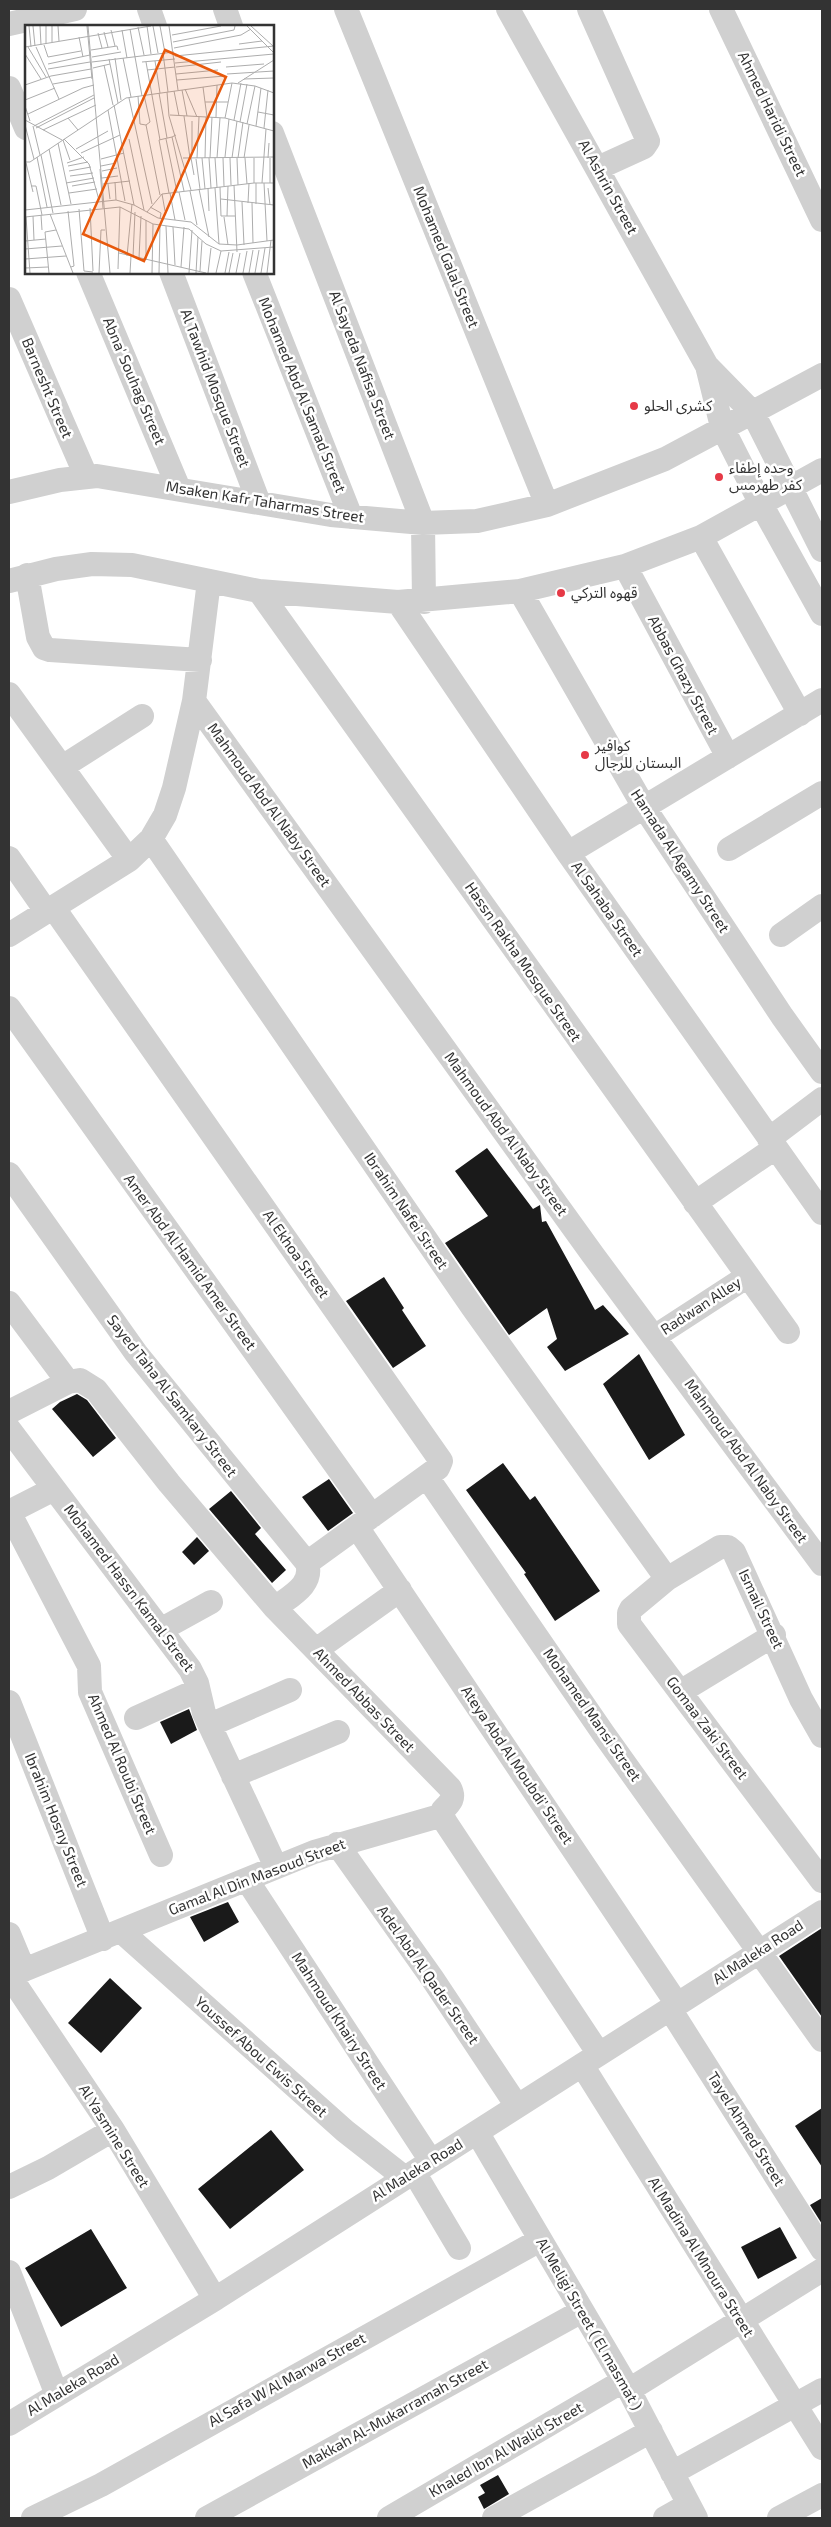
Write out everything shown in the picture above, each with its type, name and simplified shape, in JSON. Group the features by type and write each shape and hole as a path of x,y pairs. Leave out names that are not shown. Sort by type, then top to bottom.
{"street":[{"path":"148,9 156,25"},
{"path":"225,9 231,25"},
{"name":"Mohamed Galal Street","path":"346,9 547,505"},
{"name":"Al Ashrin Street","path":"508,9 707,366 722,427 761,504 822,614"},
{"name":"Ahmed Haridi Street","path":"722,9 822,220"},
{"path":"596,11 648,141 644,147 598,168"},
{"path":"9,24 72,15"},
{"path":"9,88 25,126"},
{"name":"Al Sayeda Nafisa Street","path":"274,138 423,523 424,602"},
{"name":"Abna' Souhag Street","path":"89,274 179,489"},
{"name":"Al Tawhid Mosque Street","path":"172,274 259,503"},
{"name":"Mohamed Abd Al Samad Street","path":"255,274 351,517"},
{"name":"Barnesht Street","path":"9,299 86,476"},
{"name":"Al Ashrin Street","path":"707,366 753,413 822,550"},
{"name":"Msaken Kafr Taharmas Street","path":"9,492 86,476 121,479 351,517 423,523 477,521 547,505 665,459 822,375"},
{"path":"200,660 50,650 44,648 38,637 18,578 92,564 132,565 259,591 398,602 424,602 520,591 625,566 701,537 822,471"},
{"path":"701,537 800,714"},
{"name":"Abbas Ghazy Street","path":"625,566 728,757"},
{"path":"9,935 129,860 151,840 165,816 174,788 194,701 208,582"},
{"name":"Hassn Rakha Mosque Street","path":"259,591 788,1332"},
{"name":"Hamada Al Agamy Street","path":"520,591 644,807 822,1072"},
{"name":"Al Sahaba Street","path":"398,602 568,853 822,1213"},
{"path":"9,694 129,860"},
{"path":"568,853 822,700"},
{"name":"Mahmoud Abd Al Naby Street","path":"194,701 654,1337 822,1564"},
{"path":"62,767 142,716"},
{"path":"729,849 822,793"},
{"name":"Ibrahim Nafei Street","path":"151,840 473,1308 667,1579"},
{"path":"9,858 50,910"},
{"path":"781,935 822,906"},
{"name":"Al Ekhoa Street","path":"50,910 440,1458 441,1466 307,1563"},
{"name":"Amer Abd Al Hamid Amer Street","path":"9,1008 365,1521"},
{"path":"695,1203 772,1144 822,1099"},
{"name":"Sayed Taha Al Samkary Street","path":"9,1174 121,1333 307,1563"},
{"name":"Radwan Alley","path":"654,1337 748,1276"},
{"path":"9,1303 68,1382 9,1412"},
{"name":"Ahmed Abbas Street","path":"68,1382 80,1380 96,1390 169,1483 275,1608 450,1788 453,1794 452,1801 443,1810 442,1815"},
{"name":"Mohamed Hassn Kamal Street","path":"9,1429 162,1629 195,1677 210,1724 276,1868"},
{"name":"Mohamed Mansi Street","path":"427,1477 603,1732 822,2040"},
{"path":"9,1512 54,1488"},
{"name":"Ahmed Al Roubi Street","path":"9,1512 90,1666 90,1692 161,1855"},
{"name":"Ateya Abd Al Moubdi' Street","path":"365,1521 400,1590 674,2007"},
{"name":"Ismail Street","path":"667,1579 720,1547 728,1547 734,1552 774,1635 801,1699 822,1736"},
{"path":"275,1608 306,1582 309,1571 307,1563"},
{"name":"Gomaa Zaki Street","path":"667,1579 631,1609 628,1619 630,1624 822,1881"},
{"path":"316,1650 400,1590"},
{"path":"162,1629 211,1602"},
{"path":"680,1692 774,1635"},
{"path":"136,1718 198,1690"},
{"path":"210,1724 290,1690"},
{"name":"Ibrahim Hosny Street","path":"9,1702 112,1935"},
{"path":"233,1776 338,1732"},
{"path":"442,1815 591,2060"},
{"name":"Gamal Al Din Masoud Street","path":"14,1974 337,1844 442,1815"},
{"name":"Adel Abd Al Qader Street","path":"337,1844 432,1978 518,2106"},
{"name":"Mahmoud Khairy Street","path":"247,1880 417,2171 459,2248"},
{"name":"Al Maleka Road","path":"9,2424 215,2299 822,1912"},
{"name":"Al Yasmine Street","path":"9,1934 14,1974 113,2130 215,2299"},
{"name":"Youssef Abou Ewis Street","path":"112,1935 345,2131 417,2171"},
{"name":"Tayel Ahmed Street","path":"674,2007 822,2249"},
{"name":"Al Madina Al Mnoura Street","path":"591,2060 740,2321 822,2448"},
{"path":"9,2187 48,2168 113,2130"},
{"name":"Al Meligi Street ( El masmat )","path":"477,2132 626,2386 692,2512"},
{"name":"Al Safa W Al Marwa Street","path":"33,2518 102,2485 540,2240"},
{"name":"Khaled Ibn Al Walid Street","path":"389,2518 740,2321 822,2270"},
{"path":"9,2272 57,2395"},
{"name":"Makkah Al-Mukarramah Street","path":"207,2518 582,2311"},
{"path":"672,2473 822,2390"},
{"path":"494,2518 651,2431"},
{"path":"779,2518 820,2500"},
{"path":"665,2518 692,2512"}],"building":[{"path":"487,1148 533,1209 540,1205 542,1222 546,1221 595,1310 603,1305 629,1334 565,1371 547,1347 557,1339 547,1308 509,1335 445,1243 488,1216 455,1171"},
{"path":"384,1277 404,1308 402,1310 426,1346 393,1368 346,1301"},
{"path":"639,1354 685,1435 649,1460 603,1384"},
{"path":"77,1394 87,1400 116,1438 93,1457 52,1409 60,1402"},
{"path":"503,1463 530,1500 535,1496 600,1591 555,1621 524,1574 526,1573 466,1490"},
{"path":"329,1479 353,1513 328,1531 302,1497"},
{"path":"231,1491 261,1528 255,1534 286,1570 272,1583 209,1509"},
{"path":"197,1537 209,1551 194,1565 182,1552"},
{"path":"189,1709 197,1730 171,1744 160,1722"},
{"path":"228,1902 239,1922 204,1942 190,1917"},
{"path":"822,1928 822,2017 779,1956"},
{"path":"110,1978 142,2008 101,2053 68,2023"},
{"path":"822,2108 822,2167 795,2126"},
{"path":"271,2130 304,2170 230,2229 198,2189"},
{"path":"822,2198 822,2224 810,2205"},
{"path":"780,2227 797,2258 758,2279 741,2247"},
{"path":"91,2229 127,2288 61,2327 25,2268"},
{"path":"498,2475 509,2494 484,2509 478,2497 485,2493 480,2485"}],"place":[{"name":"كشرى الحلو","path":"634,406"},
{"name":"وحده إطفاء كفر طهرمس","path":"719,477"},
{"name":"قهوه التركي","path":"561,593"},
{"name":"كوافير البستان للرجال","path":"585,755"}]}
